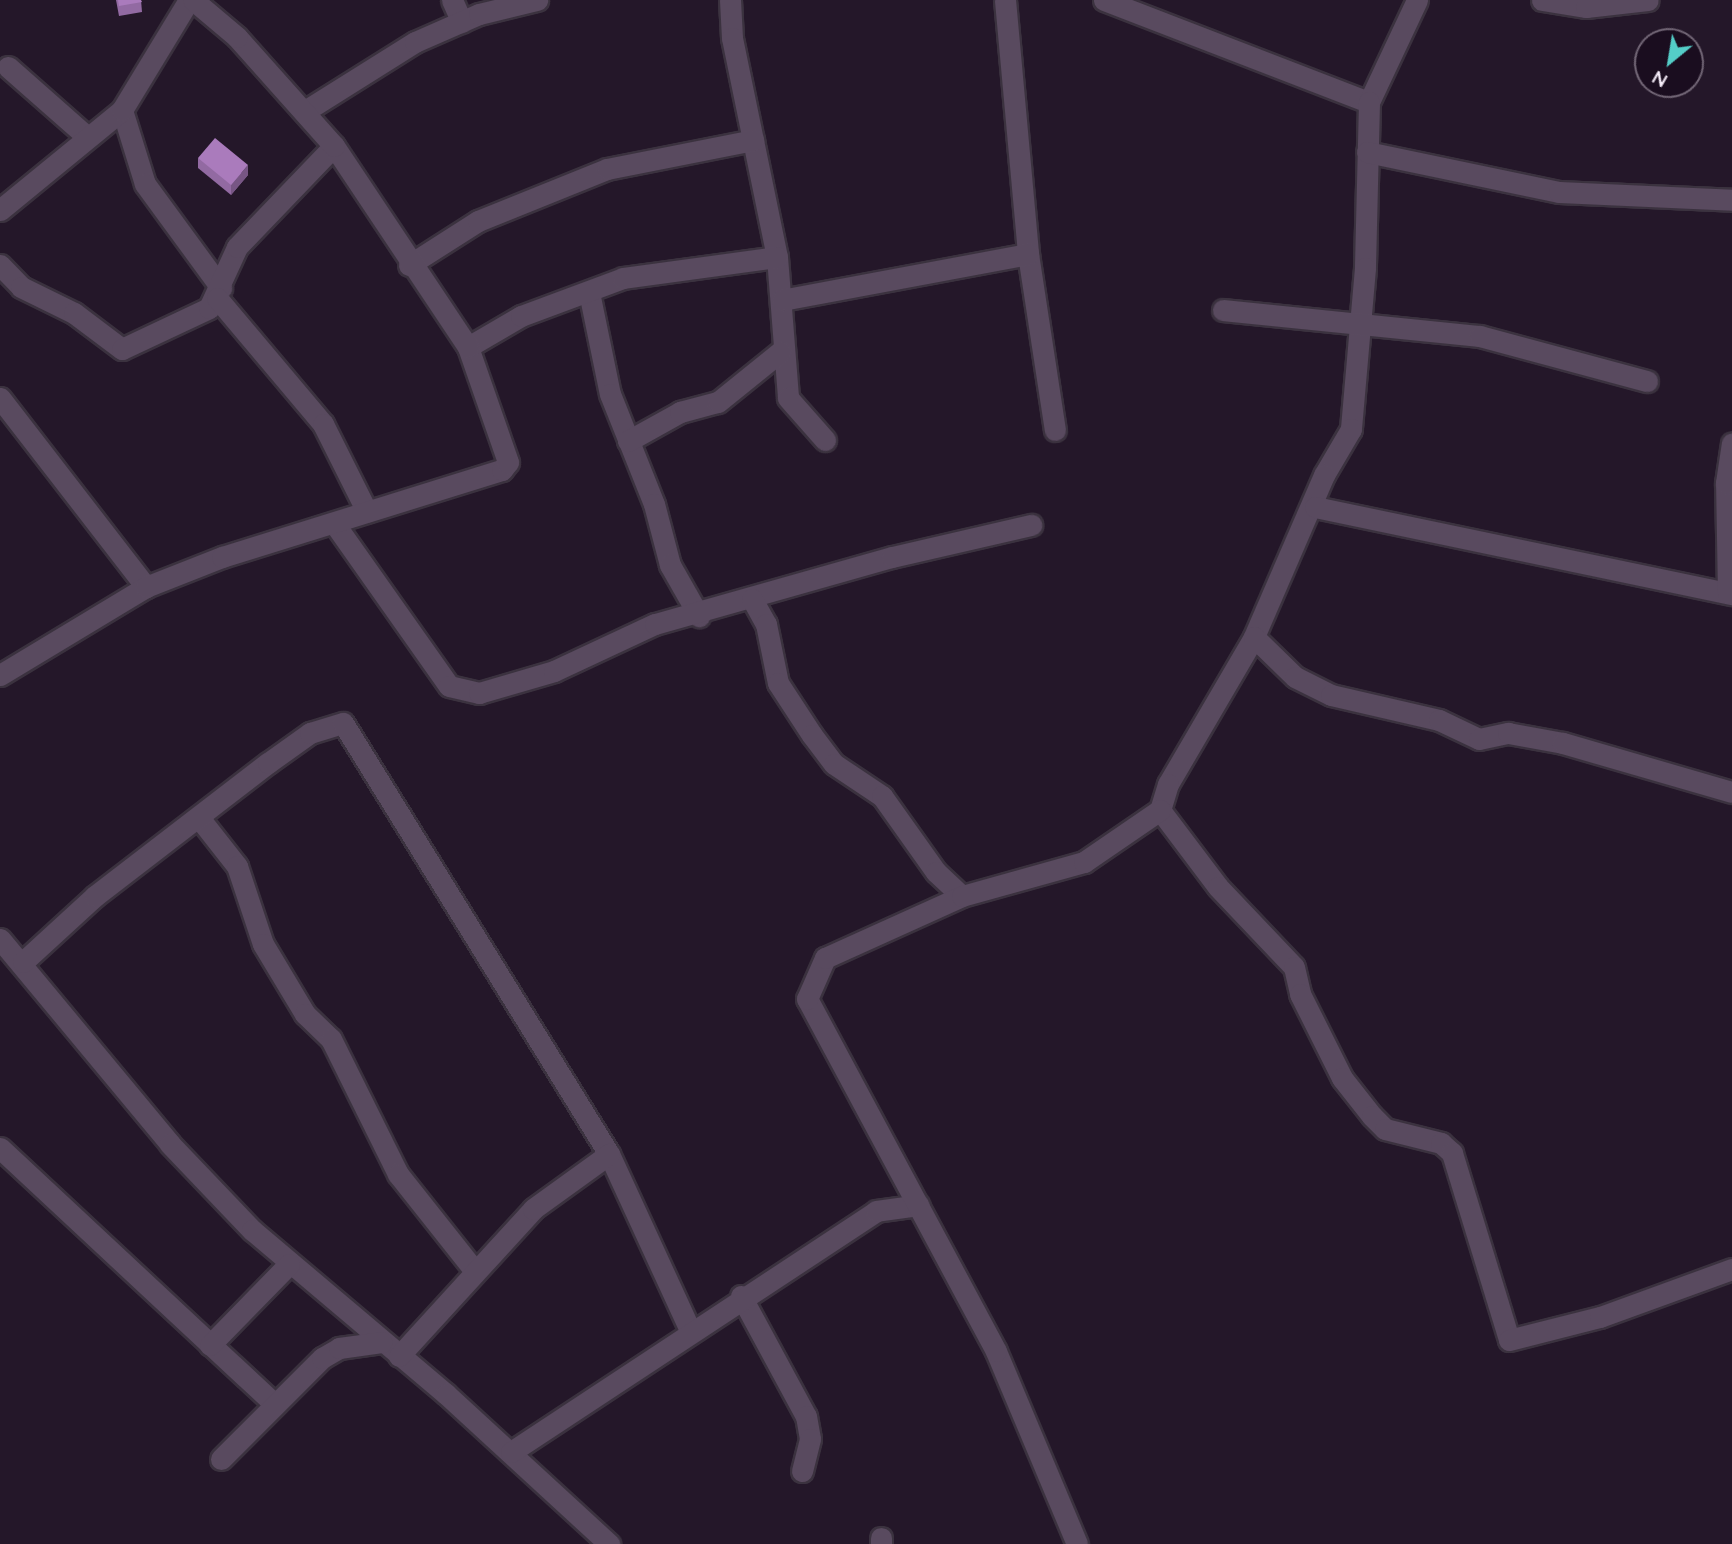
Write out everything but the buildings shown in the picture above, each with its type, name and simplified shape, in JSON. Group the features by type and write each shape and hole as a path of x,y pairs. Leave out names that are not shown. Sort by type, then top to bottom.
{"street":[{"path":"0,210 85,135 122,110 191,0 237,37 334,146 409,265 468,347 509,462 502,470 367,512 146,587 0,675"},
{"path":"452,0 462,22"},
{"path":"305,111 415,42 462,22 537,0"},
{"path":"730,0 753,140 777,257 782,300 780,352 788,398 825,440"},
{"path":"1005,0 1028,254 1055,430"},
{"path":"1104,0 1369,102"},
{"path":"1077,1544 996,1351 807,999 825,958 962,897 1084,862 1160,810 1168,783 1254,637 1315,507 1324,475 1351,429 1360,321 1369,102 1417,0"},
{"path":"1542,0 1586,7 1648,0"},
{"path":"8,68 85,135"},
{"path":"122,110 145,184 219,293 323,424 367,512"},
{"path":"409,265 478,221 607,169 753,140"},
{"path":"0,265 21,286 74,313 115,350 203,313 219,293 252,228 334,146"},
{"path":"1367,152 1559,192 1732,200"},
{"path":"782,300 1028,254"},
{"path":"468,347 521,316 623,278 777,257"},
{"path":"589,292 610,394 670,565 699,616"},
{"path":"1223,310 1360,321 1480,336 1647,382"},
{"path":"628,441 680,412 718,402 780,352"},
{"path":"0,398 146,587"},
{"path":"1315,507 1730,593 1726,482 1732,443"},
{"path":"334,523 449,686 478,693 554,671 655,624 699,616 892,557 1031,525"},
{"path":"752,599 766,624 778,683 812,736 834,764 882,796 936,872 962,897"},
{"path":"1254,637 1295,677 1331,695 1438,720 1479,739 1508,733 1563,743 1732,792"},
{"path":"23,962 95,896 310,733 343,723 609,1154 690,1330"},
{"path":"1160,810 1218,887 1294,967 1300,994 1342,1078 1372,1116 1385,1129 1441,1143 1452,1153 1509,1340 1600,1317 1732,1269"},
{"path":"200,819 237,866 263,944 305,1014 331,1039 398,1174 475,1271"},
{"path":"0,939 23,962 170,1144 289,1264 511,1452 609,1544"},
{"path":"0,1148 275,1404"},
{"path":"399,1356 475,1271 559,1186 609,1154"},
{"path":"511,1452 741,1296 876,1211 919,1205"},
{"path":"210,1345 289,1264"},
{"path":"741,1296 806,1416 810,1439 802,1471"},
{"path":"221,1459 275,1404 340,1348 382,1342"}]}
